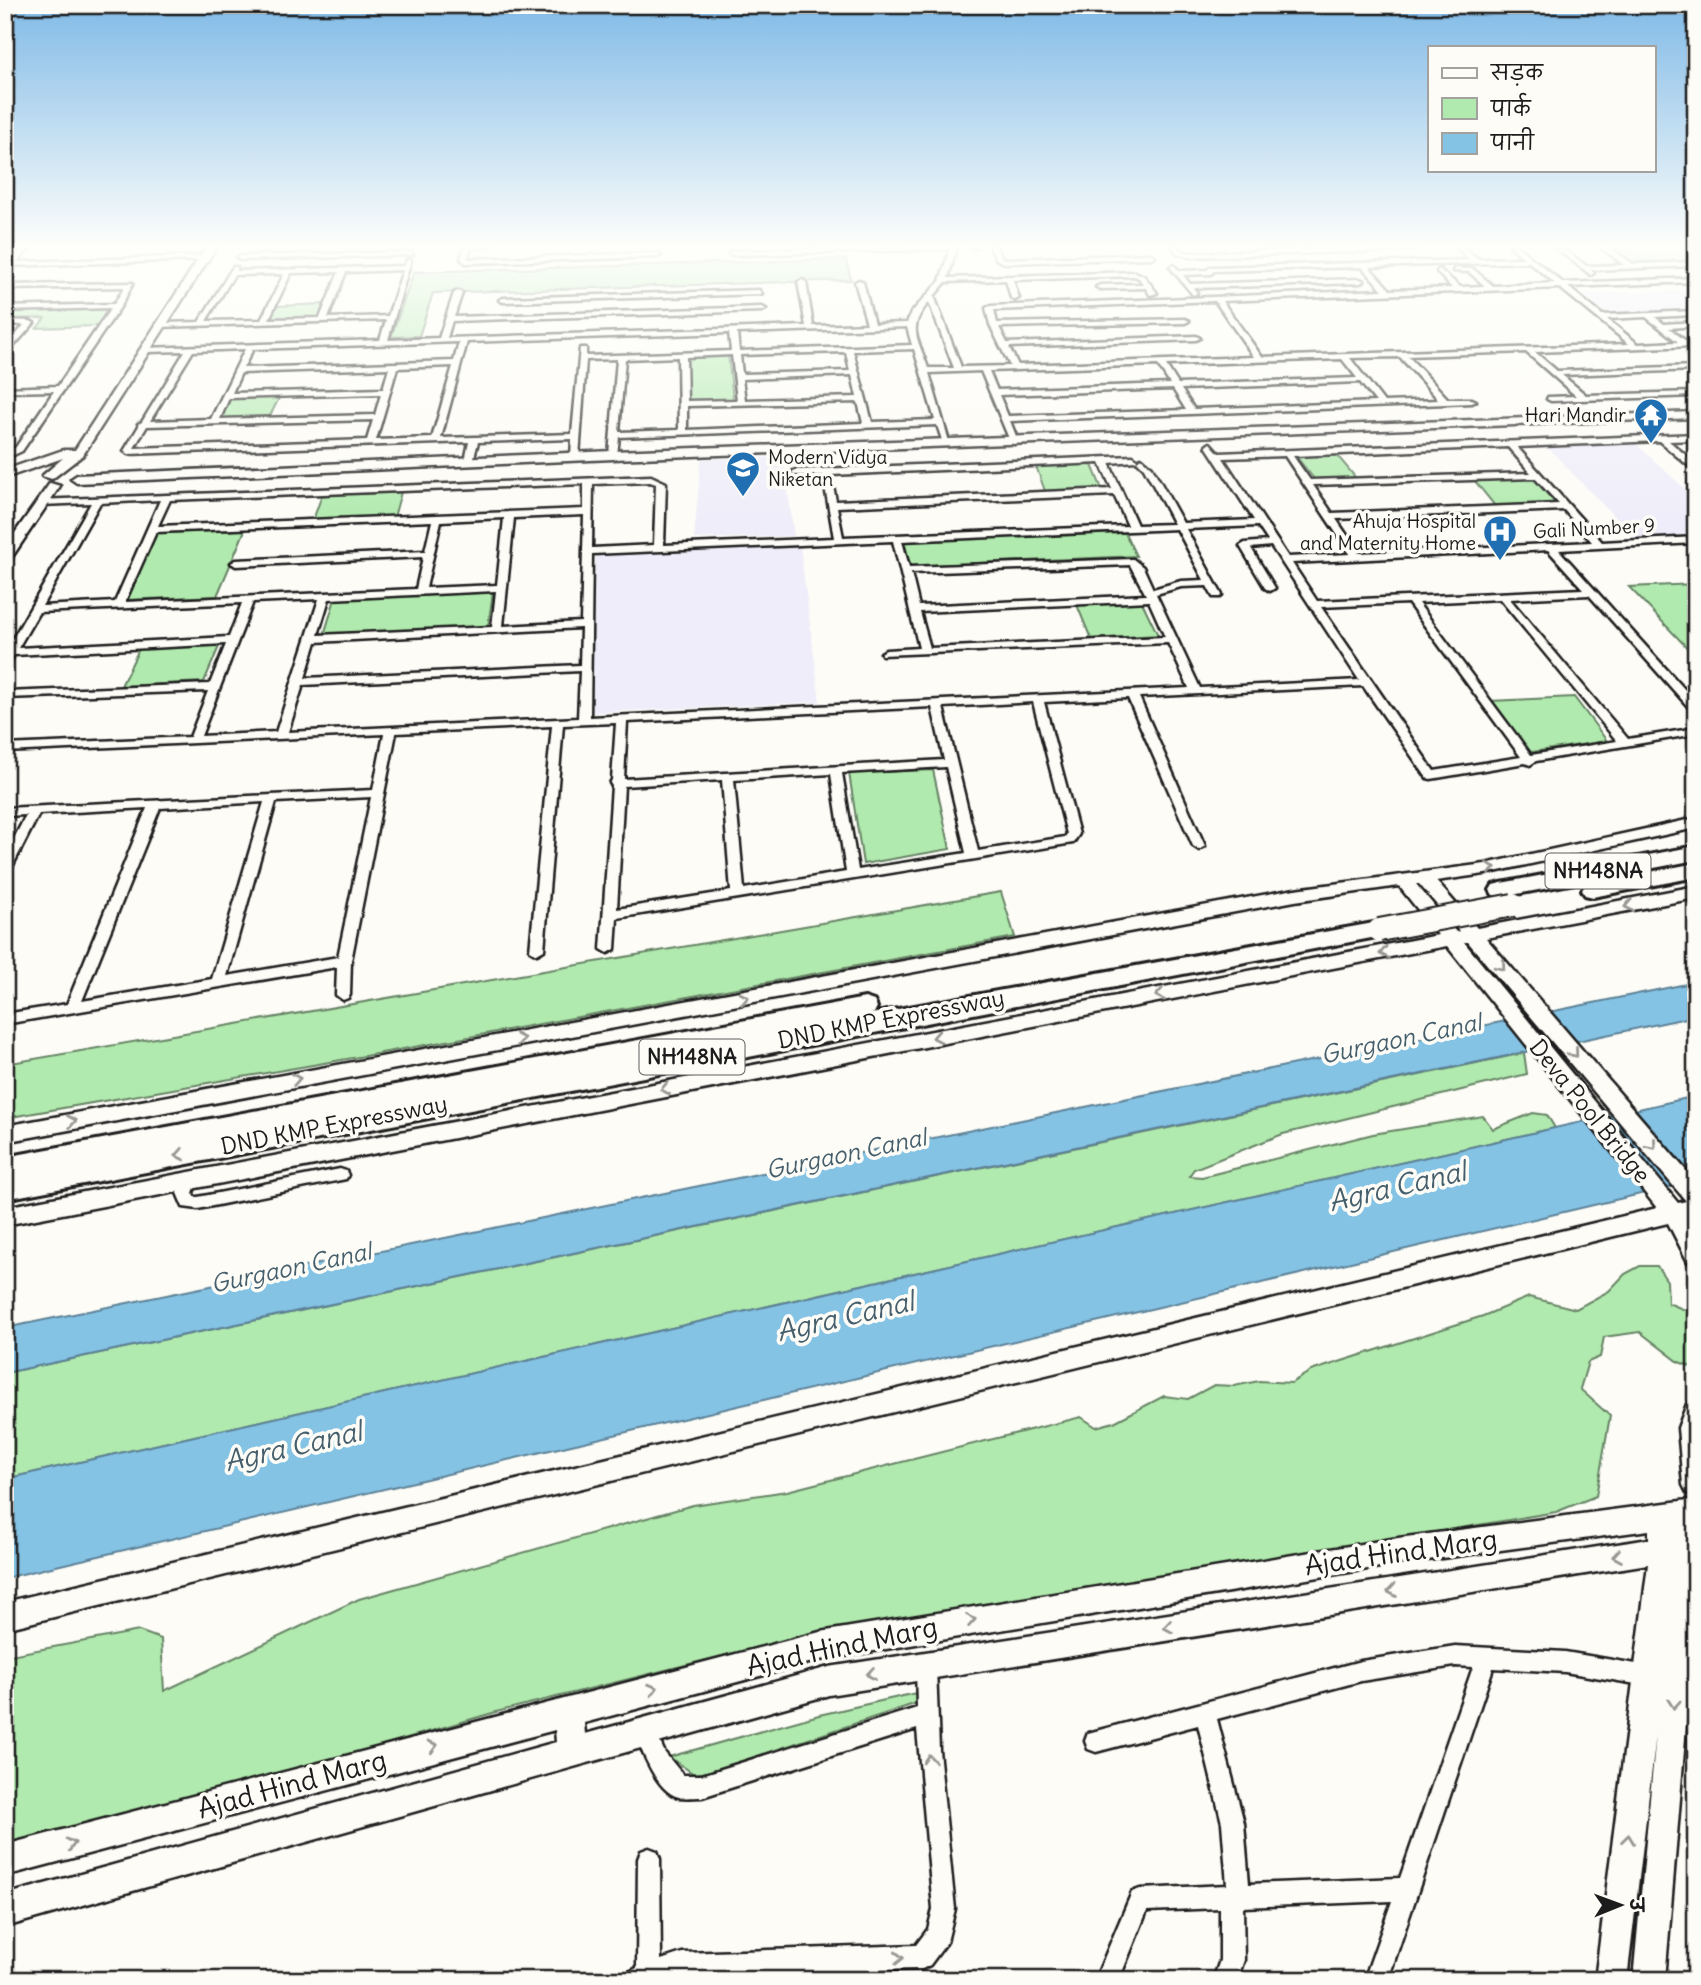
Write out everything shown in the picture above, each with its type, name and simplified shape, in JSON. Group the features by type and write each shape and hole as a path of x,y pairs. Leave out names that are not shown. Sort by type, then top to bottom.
{"highway":[{"name":"DND KMP Expressway","path":"5,1188 1008,997 1696,853"},
{"name":"DND KMP Expressway","path":"5,1168 1373,922 1696,870"}],"street":[{"path":"5,354 17,339"},
{"path":"5,456 19,449 94,339"},
{"path":"5,557 41,502 48,481 81,449 154,339"},
{"path":"147,350 497,339"},
{"path":"575,457 585,339"},
{"path":"734,339 741,402"},
{"path":"914,339 947,443"},
{"path":"946,339 958,369"},
{"path":"1002,339 1015,367"},
{"path":"1006,345 1179,339"},
{"path":"1196,339 1202,346"},
{"path":"1245,339 1259,358"},
{"path":"1627,339 1636,346"},
{"path":"1678,339 1686,345"},
{"path":"436,441 464,340"},
{"path":"924,371 1210,358 1696,344"},
{"path":"214,422 250,346"},
{"path":"583,358 917,347"},
{"path":"190,349 142,424 128,449 130,452 576,436"},
{"path":"849,349 868,425"},
{"path":"1527,349 1584,398"},
{"path":"1401,353 1446,402"},
{"path":"682,355 683,432"},
{"path":"1343,355 1382,405"},
{"path":"613,455 621,357"},
{"path":"1160,362 1192,412"},
{"path":"238,371 457,363"},
{"path":"370,444 394,366"},
{"path":"984,368 1014,441"},
{"path":"1556,373 1696,368"},
{"path":"738,377 854,373"},
{"path":"994,393 1360,380"},
{"path":"5,390 59,388"},
{"path":"226,397 386,391"},
{"path":"1551,399 1696,394"},
{"path":"683,404 861,399"},
{"path":"1005,419 1472,401"},
{"path":"5,481 48,481 75,475 114,477 947,443 1209,443 1696,415"},
{"path":"142,424 378,417"},
{"path":"614,435 940,422"},
{"path":"1209,443 1287,453 1696,437"},
{"path":"1662,439 1696,469"},
{"path":"469,461 474,440"},
{"path":"1209,443 1366,683 1431,775 1530,761 1696,731"},
{"path":"1510,444 1600,545"},
{"path":"5,474 81,449"},
{"path":"75,475 81,449"},
{"path":"1287,453 1357,556"},
{"path":"1103,460 1134,528"},
{"path":"796,472 1137,460 1148,467 1177,526 1217,595"},
{"path":"829,471 827,475 839,540"},
{"path":"1307,483 1538,475"},
{"path":"41,502 114,477"},
{"path":"41,502 589,481 660,481 659,547"},
{"path":"584,721 589,481"},
{"path":"834,504 1117,492"},
{"path":"119,605 166,498"},
{"path":"8,657 97,500"},
{"path":"1330,516 1566,507"},
{"path":"152,529 588,512"},
{"path":"497,630 509,516"},
{"path":"420,592 438,519"},
{"path":"587,551 1260,523"},
{"path":"897,538 925,651"},
{"name":"Gali Number 9","path":"1285,560 1696,540"},
{"path":"1270,588 1245,547 1274,543"},
{"path":"1551,547 1696,709"},
{"path":"236,563 429,554"},
{"path":"905,570 1123,561 1138,567 1196,691"},
{"path":"915,609 1150,595 1181,584 1209,583"},
{"path":"35,609 500,588"},
{"path":"1314,604 1591,593"},
{"path":"281,736 325,596"},
{"path":"1503,596 1626,743"},
{"path":"194,740 249,599"},
{"path":"1411,600 1530,761"},
{"path":"311,639 585,625"},
{"path":"8,657 233,640"},
{"path":"886,653 1172,640"},
{"path":"298,682 584,668"},
{"path":"5,749 1366,683"},
{"path":"5,695 215,687"},
{"path":"1132,695 1199,846"},
{"path":"609,915 1065,842 1072,838 1038,699"},
{"path":"937,704 973,856"},
{"path":"608,949 621,719"},
{"path":"537,950 558,722"},
{"path":"343,995 344,961 391,730"},
{"path":"617,783 951,763"},
{"path":"836,770 853,876"},
{"path":"729,776 738,895"},
{"path":"5,812 377,793"},
{"path":"218,982 271,799"},
{"path":"72,1008 155,804"},
{"path":"5,869 34,811"},
{"path":"5,1133 1122,925 1294,895 1485,869 1696,823"},
{"path":"1414,880 1476,936 1533,1004 1683,1200 1696,1256"},
{"name":"Deva Pool Bridge","path":"1414,880 1451,941 1507,1009 1683,1200"},
{"path":"5,1216 1696,892"},
{"path":"5,1019 344,961"},
{"path":"190,1182 185,1193 189,1203 198,1203 340,1175"},
{"path":"5,1616 1683,1200"},
{"path":"1696,1412 1691,1428 1696,1485"},
{"path":"1650,1980 1681,1546 1680,1514"},
{"name":"Ajad Hind Marg","path":"5,1861 820,1646 1384,1553 1680,1514"},
{"path":"5,1911 829,1681 1681,1546"},
{"path":"1612,1980 1648,1676 1681,1546"},
{"path":"1096,1741 1361,1671 1455,1656 1565,1662 1648,1676"},
{"path":"1376,1980 1486,1657"},
{"path":"649,1859 643,1978 681,1972 922,1957 939,1934 944,1909 926,1716 926,1666"},
{"path":"568,1711 572,1752"},
{"path":"1205,1712 1233,1823 1235,1896 1232,1960 1225,1980"},
{"path":"645,1732 657,1761 678,1786 702,1786 926,1716"},
{"path":"1107,1980 1140,1900 1407,1889"}],"shaded area":[{"path":"1635,443 1696,499 1696,538 1637,540 1546,446"},
{"name":"Modern Vidya Niketan","path":"783,457 794,536 694,539 701,459"},
{"path":"800,546 820,702 584,713 596,554"}],"green space":[{"path":"728,354 733,399 685,400 684,356"},
{"path":"280,396 270,416 220,418 231,398"},
{"path":"1336,454 1356,478 1315,480 1296,456"},
{"path":"1092,465 1102,489 1045,491 1036,466"},
{"path":"1533,478 1556,504 1495,506 1474,480"},
{"path":"401,492 394,517 313,520 322,495"},
{"path":"245,530 217,596 123,600 157,533"},
{"path":"1124,531 1136,556 910,566 904,540"},
{"path":"1696,584 1696,657 1629,587"},
{"path":"493,592 488,627 324,635 335,599"},
{"path":"1142,602 1158,635 1091,639 1077,605"},
{"path":"220,644 204,682 121,686 140,647"},
{"path":"1574,697 1607,741 1525,753 1490,701"},
{"path":"933,770 950,849 863,864 849,773"},
{"path":"1001,892 1015,937 376,1054 5,1118 5,1064"},
{"path":"1524,1053 1527,1074 1283,1134 1194,1169 1189,1176 1202,1177 1373,1134 1483,1116 1493,1129 1533,1113 1547,1115 1555,1128 5,1479 5,1373"},
{"path":"1640,1266 1657,1266 1667,1281 1668,1303 1695,1314 1696,1366 1679,1362 1640,1332 1604,1337 1600,1357 1588,1362 1580,1389 1610,1416 1596,1496 1556,1512 790,1639 496,1712 249,1784 5,1848 5,1656 139,1631 161,1639 164,1691 359,1599 693,1505 787,1491 1081,1417 1096,1427 1114,1422 1164,1396 1188,1399 1214,1385 1234,1386 1259,1381 1291,1383 1311,1371 1483,1316 1529,1297 1576,1309 1609,1291 1625,1274"},
{"path":"916,1693 917,1703 709,1772 694,1774 669,1757 819,1715"}],"water":[{"path":"1696,982 1696,1016 5,1373 5,1328"},
{"name":"Agra Canal","path":"1696,1096 1696,1181 5,1578 5,1479"}],"place":[{"name":"Hari Mandir","path":"1651,445"},
{"name":"Modern Vidya Niketan","path":"743,498"},
{"name":"Ahuja Hospital and Maternity Home","path":"1500,562"}],"water label":[{"name":"Gurgaon Canal","path":"1401,1039"},
{"name":"Gurgaon Canal","path":"846,1154"},
{"name":"Gurgaon Canal","path":"291,1268"}]}
